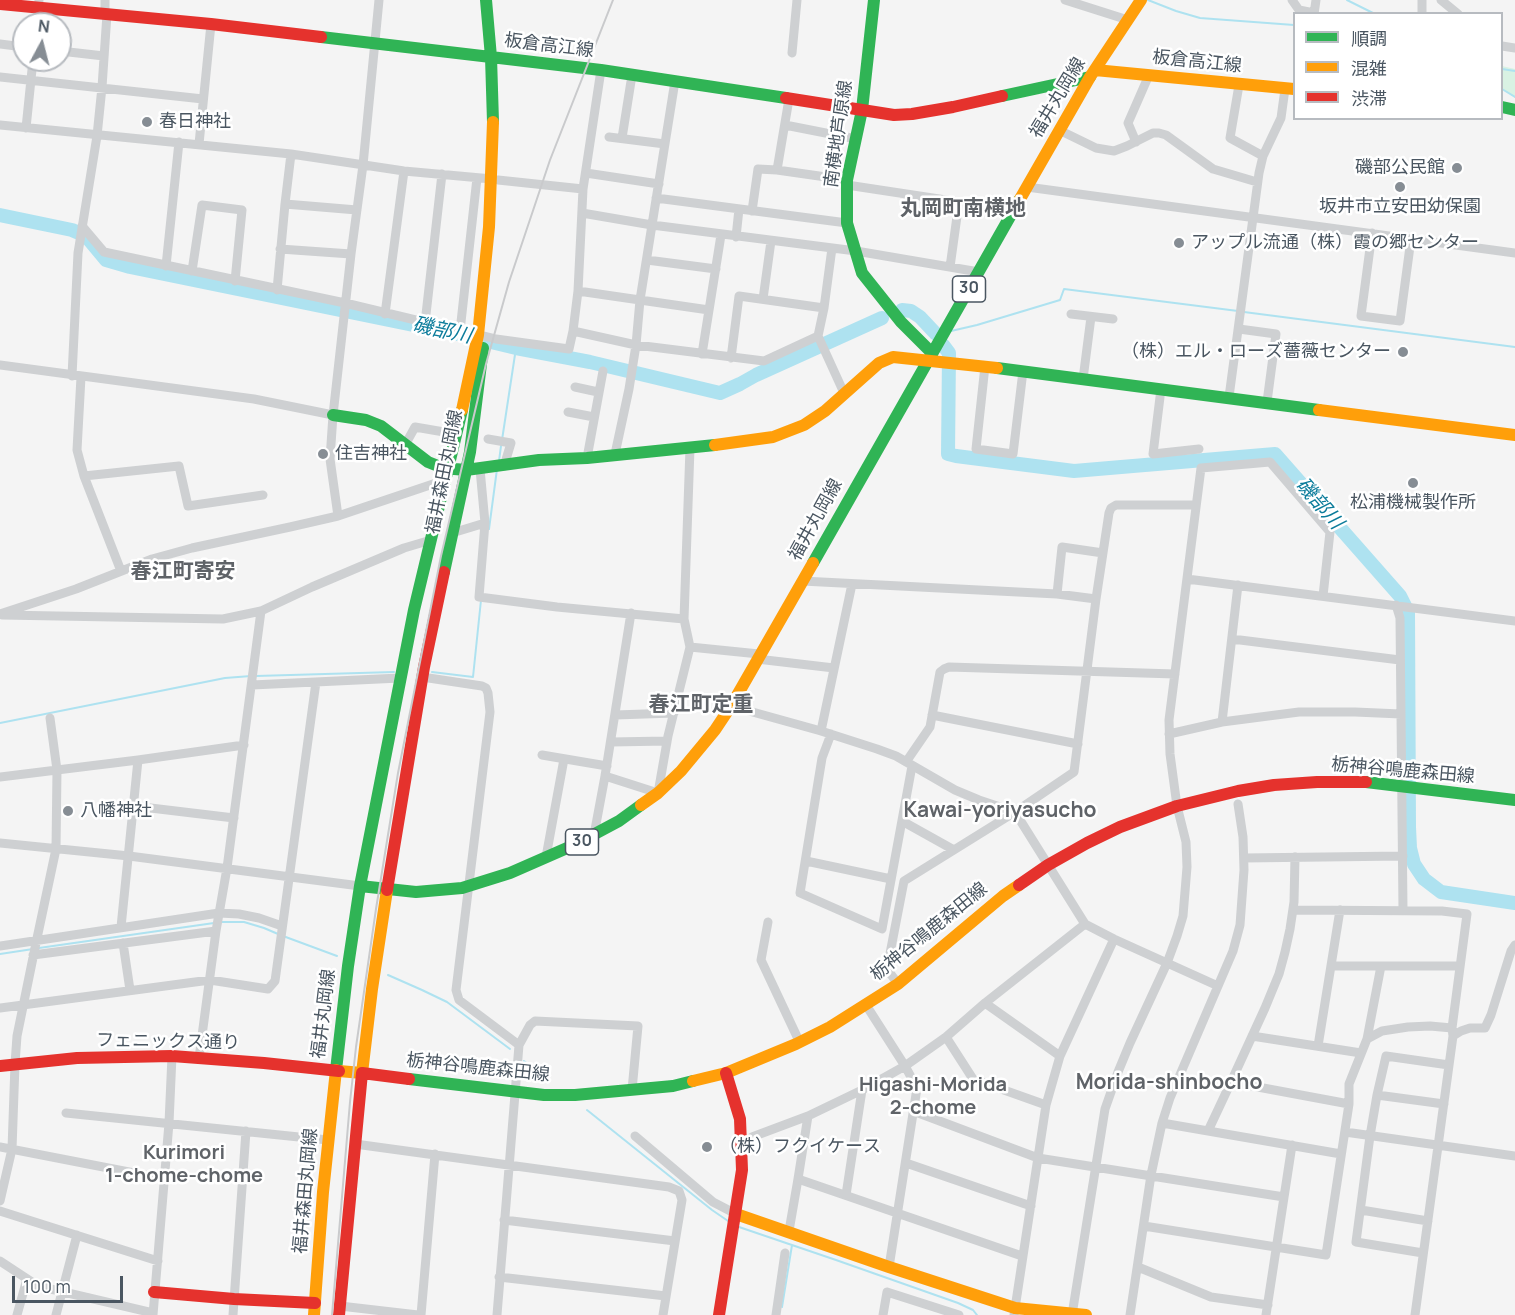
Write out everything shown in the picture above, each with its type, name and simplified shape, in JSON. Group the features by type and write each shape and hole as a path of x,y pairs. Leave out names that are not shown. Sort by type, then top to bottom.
{"main road":[{"name":"福井森田丸岡線","path":"387,890 422,677 472,441 499,119 486,0"},
{"name":"南横地芦原線","path":"874,0 862,110 847,183 847,223 862,273 930,357"},
{"name":"福井丸岡線","path":"362,1073 336,1070 360,886 425,892 468,886 510,873 594,836 634,811 658,793 681,771 715,730 730,706 1059,130 1141,0"},
{"name":"板倉高江線","path":"0,4 38,4 106,14 211,24 601,70 894,115 953,107 1093,73 1149,75 1290,89"},
{"name":"福井森田丸岡線","path":"360,886 414,610 480,340"},
{"path":"333,415 374,423 438,467 480,469 538,460 690,448 773,437 804,425 825,411 887,358 930,357 1515,435"},
{"name":"栃神谷鳴鹿森田線","path":"362,1073 544,1095 575,1095 673,1086 726,1073 800,1043 830,1027 898,984 1003,896 1048,866 1120,827 1177,806 1238,791 1274,785 1317,782 1402,785 1515,800"},
{"path":"339,1311 362,1073 387,890"},
{"name":"フェニックス通り","path":"0,1066 76,1058 172,1056 264,1062 336,1070"},
{"name":"福井森田丸岡線","path":"315,1309 323,1192 336,1070"},
{"path":"719,1315 742,1170 740,1119 726,1073"},
{"path":"734,1221 789,1231 1015,1311 1086,1315"},
{"path":"154,1292 315,1309"}],"street":[{"path":"105,0 104,56 97,136 78,253 77,450 84,476 121,571"},
{"path":"338,516 330,459 333,415 363,165 379,0"},
{"path":"792,53 797,0"},
{"path":"1065,0 1128,20"},
{"path":"1292,0 1299,10 1309,12"},
{"path":"1441,0 1456,12"},
{"path":"199,144 211,24"},
{"path":"72,52 104,56"},
{"path":"82,226 104,252 345,303 460,331 480,340 496,339 569,349 578,291 583,189 601,70"},
{"path":"26,128 32,72"},
{"path":"622,138 632,75"},
{"path":"1136,142 1128,123 1149,75"},
{"path":"0,77 203,99"},
{"path":"615,454 632,371 640,300 675,81"},
{"path":"1239,85 1230,138 1263,156"},
{"path":"1229,398 1257,182 1263,156 1281,118 1290,89"},
{"path":"777,170 789,99"},
{"path":"0,125 291,154 404,171 583,189"},
{"path":"784,125 856,139"},
{"path":"1059,130 1096,148 1114,151 1153,133 1159,133 1166,135 1213,170 1257,182"},
{"path":"609,137 665,144"},
{"path":"166,266 179,142"},
{"path":"277,290 291,154"},
{"path":"752,211 758,169 777,170 959,202 950,267"},
{"path":"385,314 404,171"},
{"path":"586,173 658,184"},
{"path":"425,323 442,174"},
{"path":"460,331 477,178"},
{"path":"1027,187 1515,253"},
{"path":"656,198 847,223"},
{"path":"285,204 357,210"},
{"path":"192,271 202,205 242,210 235,281"},
{"path":"736,237 739,209"},
{"path":"582,213 721,235 856,251 979,272"},
{"path":"1372,233 1362,316 1400,321 1412,239"},
{"path":"702,354 721,235"},
{"path":"763,299 771,241"},
{"path":"832,248 821,341 844,393"},
{"path":"280,249 351,254"},
{"path":"647,260 716,269"},
{"path":"578,291 709,310"},
{"path":"731,358 739,296 824,308"},
{"path":"1071,314 1113,319"},
{"path":"1083,379 1091,317"},
{"path":"1239,329 1276,334 1267,402"},
{"path":"573,331 636,345 764,361 821,341"},
{"path":"0,365 254,399 333,415"},
{"path":"985,366 976,449 1013,454 1023,371"},
{"path":"586,458 603,371"},
{"path":"574,387 598,392"},
{"path":"1161,389 1153,454 1199,449"},
{"path":"568,412 594,417"},
{"path":"405,445 415,427 444,432"},
{"path":"488,439 511,443 504,466"},
{"path":"542,755 606,771 658,793 667,741 690,647 684,619 690,448"},
{"path":"1072,1314 1106,1109 1118,1072 1167,963 1183,916 1187,867 1186,842 1177,806 1170,754 1169,720 1201,468 1270,462 1330,532 1323,596"},
{"path":"84,476 179,466 188,506 263,495"},
{"path":"480,469 485,523 478,597 684,619"},
{"path":"0,614 76,589 152,559 338,516 439,482 445,483"},
{"path":"898,984 887,969 904,881 1015,812 1074,772 1102,553 1108,513 1111,508 1116,506 1196,505"},
{"path":"452,533 485,523"},
{"path":"0,614 223,619 261,611 322,582 404,548 431,540"},
{"path":"1057,594 1062,548 1102,553"},
{"path":"1187,579 1515,621"},
{"path":"802,581 1057,594 1096,599"},
{"path":"852,584 834,668 826,733 800,893 882,929 902,821 909,764 930,727 940,672 949,667 1175,674"},
{"path":"1222,722 1238,585"},
{"path":"1396,605 1400,618 1403,910"},
{"path":"199,1058 261,611"},
{"path":"594,836 631,613"},
{"path":"1232,639 1400,660"},
{"path":"690,647 834,668"},
{"path":"422,677 480,685 485,687 488,693 490,712 456,990 459,1000 519,1045"},
{"path":"252,685 400,678"},
{"path":"0,1008 210,980 268,988 275,981 316,682"},
{"path":"730,706 826,733 896,756 955,790 1015,812 1084,924 1218,986"},
{"path":"1169,734 1222,722 1299,712 1401,714"},
{"path":"615,715 674,713"},
{"path":"932,715 1078,744"},
{"path":"0,1200 12,1149 18,1036 33,955 57,849 57,770 50,718"},
{"path":"611,742 667,741"},
{"path":"0,777 244,745"},
{"path":"546,857 564,759"},
{"path":"121,927 138,760"},
{"path":"1130,1315 1151,1175 1162,1123 1170,1098 1233,951 1240,925 1244,858 1238,804"},
{"path":"134,806 234,818"},
{"path":"902,821 954,850"},
{"path":"0,843 129,856 360,886"},
{"path":"1244,858 1403,856"},
{"path":"1208,1131 1279,974 1293,910 1295,857"},
{"path":"806,861 891,879"},
{"path":"1293,910 1403,910 1467,914 1415,1315"},
{"path":"1318,1046 1340,910"},
{"path":"0,946 219,913 259,918 282,926"},
{"path":"768,922 761,960 800,1043"},
{"path":"752,1137 808,1116 905,1066 946,1037 1084,924"},
{"path":"33,955 216,931"},
{"path":"1015,1311 1046,1104 1060,1056 1114,939"},
{"path":"123,943 130,990"},
{"path":"1367,1039 1382,1031 1408,1026 1430,1026 1453,1032 1470,1028 1485,1028 1515,945"},
{"path":"1331,966 1460,966"},
{"path":"1144,1226 1326,1255 1349,1104 1349,1084 1367,1039 1381,966"},
{"path":"985,1004 1060,1056"},
{"path":"866,1005 917,1088 889,1267"},
{"path":"497,1315 519,1045 530,1024 535,1021 638,1026 633,1090"},
{"path":"1252,1036 1361,1053"},
{"path":"946,1037 973,1079 1046,1104"},
{"path":"0,1261 38,1286 153,1314 165,1179 172,1056"},
{"path":"1423,1253 1356,1242 1377,1095 1386,1056 1449,1065"},
{"path":"1231,1082 1349,1104"},
{"path":"846,1195 862,1090"},
{"path":"1377,1095 1444,1104"},
{"path":"914,1111 1038,1158 1284,1197"},
{"path":"66,1113 328,1140"},
{"path":"789,1231 808,1116"},
{"path":"1162,1123 1341,1154"},
{"path":"233,1315 246,1131"},
{"path":"1345,1132 1515,1156"},
{"path":"635,1136 734,1221"},
{"path":"355,1144 669,1187 680,1191 682,1200 663,1315"},
{"path":"1138,1267 1211,1297 1267,1310 1292,1145"},
{"path":"0,1146 165,1179"},
{"path":"339,1311 420,1315 435,1154"},
{"path":"906,1163 1030,1206"},
{"path":"798,1179 1022,1256"},
{"path":"1361,1210 1428,1221"},
{"path":"0,1211 158,1261"},
{"path":"504,1220 675,1241"},
{"path":"56,1315 77,1235"},
{"path":"776,1315 785,1253"},
{"path":"500,1277 666,1296"},
{"path":"17,1315 27,1279"},
{"path":"883,1315 887,1292 959,1315"},
{"path":"923,1315 925,1304"}],"green space":[{"path":"1503,66 1515,69 1515,98 1503,89"}],"waterway":[{"path":"1148,0 1200,18 1293,25"},
{"path":"1347,0 1371,12"},
{"path":"1503,69 1515,71"},
{"path":"1503,90 1515,97"},
{"name":"磯部川","path":"0,215 72,230 86,236 106,260 130,267 590,362 720,393 882,318"},
{"path":"951,331 1060,300 1064,289 1238,311"},
{"name":"磯部川","path":"902,310 911,311 920,317 936,334"},
{"path":"1244,312 1515,347"},
{"name":"磯部川","path":"943,345 949,353 948,454 1074,471 1275,454 1400,596 1408,612 1409,827 1410,848 1414,864 1424,879 1441,892 1515,903"},
{"path":"502,440 516,348"},
{"path":"499,461 501,446"},
{"path":"489,529 497,469"},
{"path":"432,672 473,677 481,600"},
{"path":"256,676 394,672"},
{"path":"0,723 225,678 251,676"},
{"path":"220,922 244,922 278,934"},
{"path":"39,948 214,923"},
{"path":"283,936 337,956"},
{"path":"0,954 33,949"},
{"path":"388,975 447,1002 510,1049"},
{"path":"524,1061 547,1080"},
{"path":"587,1110 731,1223"},
{"path":"739,1227 958,1303 973,1310 977,1315"},
{"path":"782,1307 792,1245"}],"railway":[{"path":"332,1315 356,1047 398,773 441,556 486,364 509,282 550,160 613,0"}],"traffic: fast":[{"path":"486,0 493,122"},
{"path":"874,0 862,110 847,180 847,223 862,273 901,322 932,353"},
{"path":"321,37 601,70 786,98"},
{"path":"1002,96 1090,77"},
{"path":"1503,107 1515,110"},
{"path":"813,563 1020,199"},
{"path":"444,572 470,452 483,348"},
{"path":"997,368 1319,410"},
{"path":"360,886 414,610 462,410"},
{"path":"333,415 366,420 381,426 428,462 443,468 466,470 539,460 587,458 715,445"},
{"path":"1366,782 1515,800"},
{"path":"336,1070 360,886 416,892 462,888 510,873 574,845 619,821 641,805"},
{"path":"409,1079 544,1095 575,1095 673,1086 693,1081"}],"traffic: slow":[{"path":"1020,199 1090,77 1141,0"},
{"path":"1095,70 1293,89"},
{"path":"462,410 478,335 489,227 493,122"},
{"path":"715,445 773,437 804,425 825,411 879,363 893,357 997,368"},
{"path":"1319,410 1515,435"},
{"path":"641,805 658,793 681,771 715,730 813,563"},
{"path":"693,1081 726,1073 830,1027 898,984 1019,885"},
{"path":"339,1071 362,1073 387,890"},
{"path":"314,1315 323,1192 336,1070"},
{"path":"736,1214 1015,1308 1086,1315"}],"traffic: jam":[{"path":"0,4 321,37"},
{"path":"786,98 894,115 953,107 1002,96"},
{"path":"387,890 424,667 444,572"},
{"path":"1019,885 1087,843 1120,827 1177,806 1274,785 1366,782"},
{"path":"0,1066 77,1058 172,1056 339,1071"},
{"path":"339,1315 362,1073 409,1079"},
{"path":"719,1315 742,1170 740,1119 726,1073"},
{"path":"154,1292 315,1303"}],"place":[{"name":"春日神社","path":"147,122"},
{"name":"磯部公民館","path":"1457,168"},
{"name":"坂井市立安田幼保園","path":"1400,187"},
{"name":"アップル流通（株）霞の郷センター","path":"1179,243"},
{"name":"（株）エル・ローズ薔薇センター","path":"1403,352"},
{"name":"住吉神社","path":"323,454"},
{"name":"松浦機械製作所","path":"1413,483"},
{"name":"八幡神社","path":"68,811"},
{"name":"（株）フクイケース","path":"707,1147"}],"district":[{"name":"丸岡町南横地","path":"963,209"},
{"name":"春江町寄安","path":"183,572"},
{"name":"春江町定重","path":"701,705"},
{"name":"Kawai-yoriyasucho","path":"1000,811"},
{"name":"Morida-shinbocho","path":"1169,1083"},
{"name":"Higashi-Morida 2-chome","path":"933,1096"},
{"name":"Kurimori 1-chome-chome","path":"184,1164"}]}
